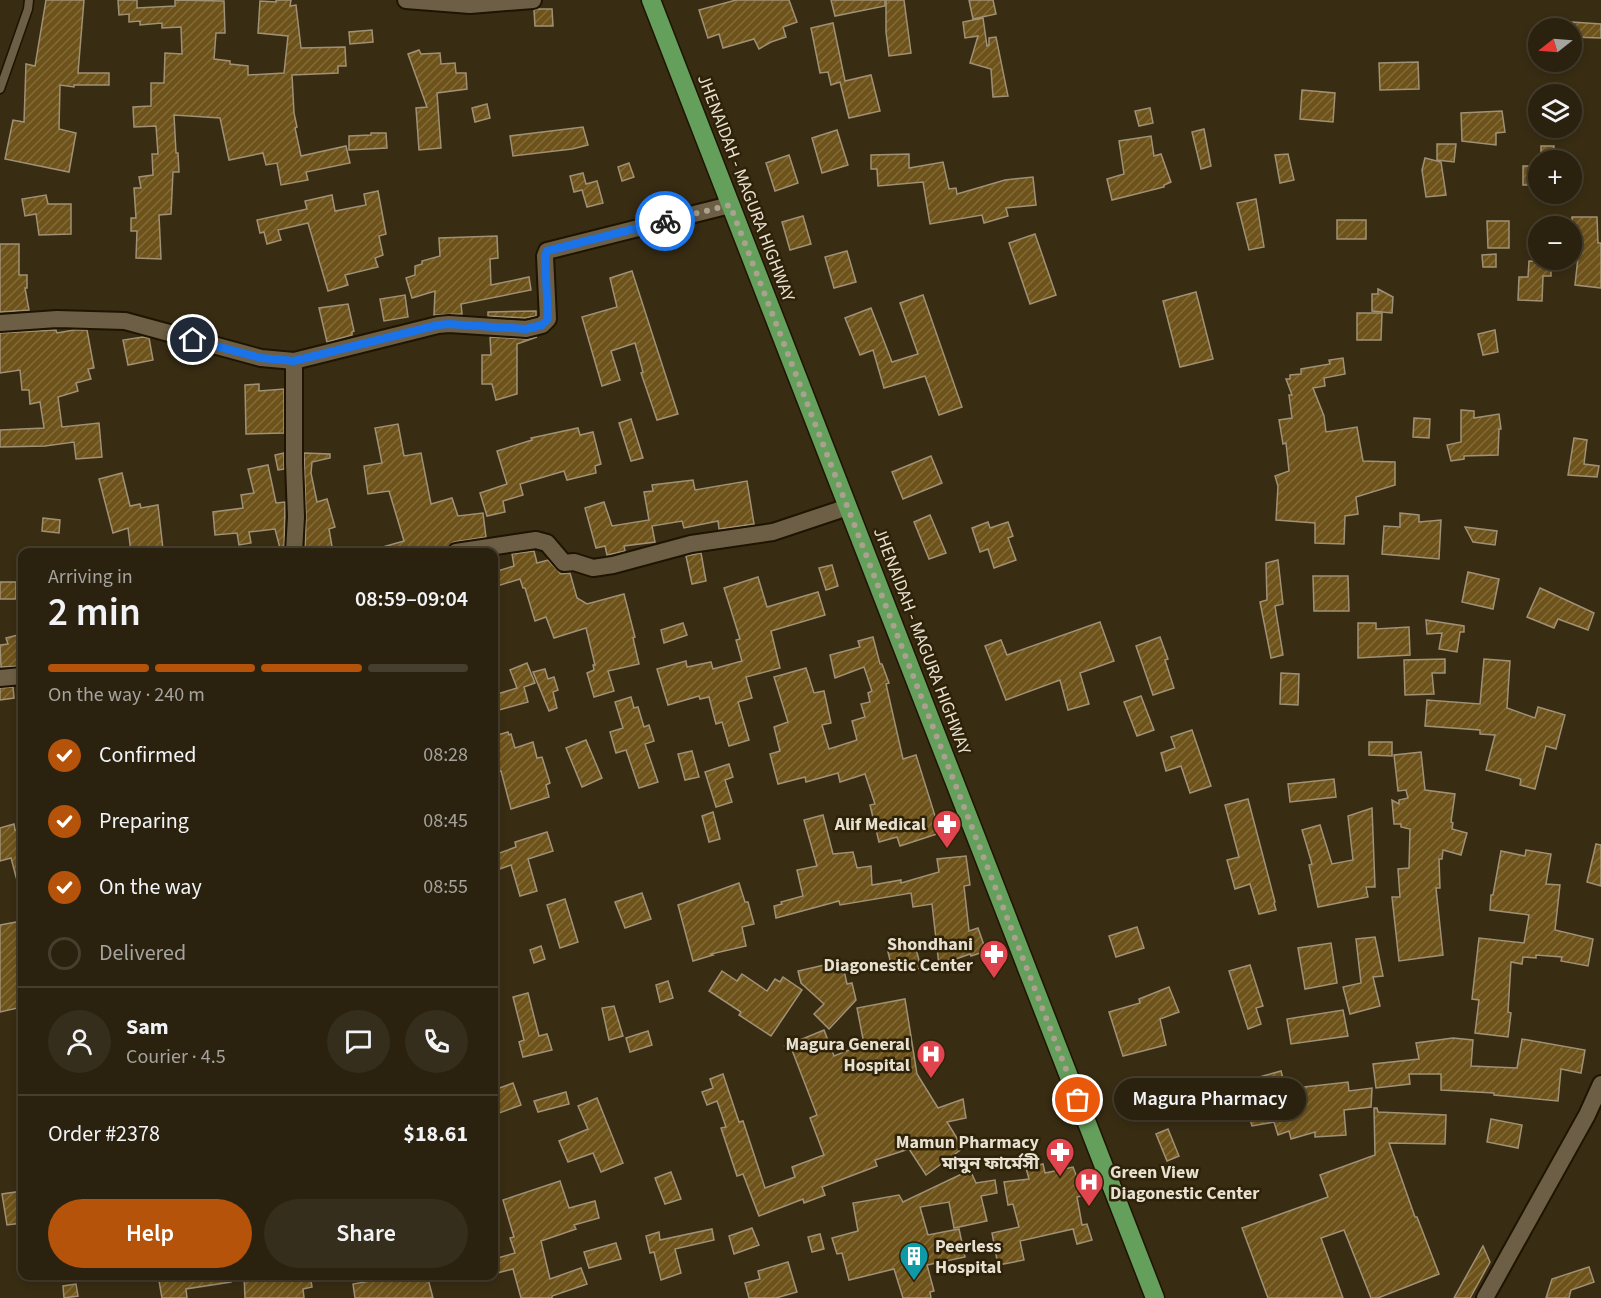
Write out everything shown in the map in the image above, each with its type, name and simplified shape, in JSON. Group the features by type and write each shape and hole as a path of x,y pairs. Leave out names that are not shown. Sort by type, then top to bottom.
{"highway":[{"name":"JHENAIDAH - MAGURA HIGHWAY","path":"651,0 1155,1298"}],"street":[{"path":"406,0 470,5 533,0"},
{"path":"0,323 57,318 125,321 261,358 294,361 438,325 526,329 542,325 548,319 545,256 547,251 730,205"},
{"path":"294,361 294,463 297,517 294,548"},
{"path":"483,548 536,540 547,543 564,563 574,562 593,568 613,565 691,544 773,532 848,507"},
{"path":"0,678 18,676"},
{"path":"1485,1298 1587,1115 1601,1084"}],"lane":[{"path":"0,89 28,9 29,0"}],"building":[{"path":"46,0 84,0 78,73 109,73 109,85 74,85 74,87 60,85 59,129 76,133 69,172 5,159 13,120 24,122 26,64 35,66"},
{"path":"118,0 137,0 137,8 175,6 175,0 224,1 225,33 216,33 214,59 248,66 248,75 284,73 288,36 258,33 260,1 291,0 290,6 296,5 301,48 345,47 346,66 338,66 338,73 292,75 297,127 295,128 301,156 346,146 350,163 306,172 308,180 281,185 277,163 266,165 263,153 229,160 220,118 174,115 179,172 173,172 171,214 159,215 161,259 136,258 137,231 131,231 131,218 136,218 134,188 141,188 139,177 153,175 152,154 158,154 156,126 134,127 133,107 151,106 151,83 164,83 165,53 182,54 181,27 162,28 162,23 140,25 140,21 129,22 129,14 119,15"},
{"path":"736,0 789,0 797,22 783,27 786,37 759,49 754,39 723,48 719,34 708,38 699,10"},
{"path":"831,0 885,0 885,6 835,16"},
{"path":"886,0 904,0 911,53 889,56"},
{"path":"969,0 993,0 996,14 973,19"},
{"path":"552,9 553,26 535,26 534,10"},
{"path":"983,18 987,46 989,38 996,37 1008,96 993,97 991,69 970,63 978,36 965,38 963,22"},
{"path":"833,23 845,81 871,75 880,111 849,118 840,82 831,85 828,72 820,73 811,28"},
{"path":"1582,23 1601,24 1601,38 1582,37"},
{"path":"372,30 373,42 350,44 349,32"},
{"path":"419,50 421,54 440,53 441,64 455,63 456,73 466,73 467,89 437,93 441,148 419,150 416,108 427,107 408,54"},
{"path":"1418,62 1419,89 1380,90 1379,63"},
{"path":"1302,90 1335,93 1333,122 1300,119"},
{"path":"487,104 490,118 475,122 472,108"},
{"path":"1150,108 1153,123 1139,126 1135,111"},
{"path":"1502,111 1505,132 1496,133 1496,145 1462,141 1461,113"},
{"path":"583,127 588,145 513,156 510,136"},
{"path":"1204,129 1211,166 1201,169 1192,132"},
{"path":"837,130 848,165 822,173 812,138"},
{"path":"371,133 386,133 387,148 349,150 349,136 371,135"},
{"path":"1151,136 1154,156 1161,154 1171,182 1164,187 1112,200 1107,179 1124,174 1119,141"},
{"path":"1437,144 1456,144 1454,162 1437,160"},
{"path":"1541,146 1554,146 1554,150 1541,150"},
{"path":"909,154 909,168 943,162 949,189 956,188 957,194 1005,180 1033,177 1036,205 1006,208 1008,216 984,223 982,215 930,224 923,182 878,186 877,169 871,169 871,155"},
{"path":"1288,154 1294,180 1280,183 1275,155"},
{"path":"789,155 798,183 775,191 766,163"},
{"path":"1425,158 1441,162 1446,195 1426,197 1422,170"},
{"path":"629,163 634,177 622,181 618,167"},
{"path":"1523,166 1528,166 1528,185 1523,185"},
{"path":"583,173 586,184 597,181 603,203 587,207 582,190 574,192 570,176"},
{"path":"378,191 386,234 379,236 383,255 375,258 378,267 345,275 348,285 328,291 308,223 278,230 281,240 267,244 264,232 260,233 257,220 307,209 305,201 332,195 335,211 366,205 364,194"},
{"path":"46,195 48,204 71,204 71,234 39,235 36,214 25,216 22,199"},
{"path":"1256,199 1264,247 1249,250 1237,203"},
{"path":"803,216 811,244 790,250 782,222"},
{"path":"1582,217 1597,217 1598,243 1601,243 1601,288 1575,285 1577,270 1582,270"},
{"path":"1337,220 1366,220 1366,239 1337,239"},
{"path":"1487,221 1509,221 1509,248 1488,248"},
{"path":"1035,234 1056,295 1030,304 1009,243"},
{"path":"497,236 498,258 490,259 491,285 529,277 531,290 461,304 462,314 434,315 435,291 412,298 406,278 415,275 415,266 422,264 422,261 440,256 439,238"},
{"path":"0,244 19,244 19,275 27,275 27,288 25,288 29,310 0,312"},
{"path":"847,251 856,282 834,288 825,257"},
{"path":"1496,254 1496,267 1483,267 1482,255"},
{"path":"1528,270 1551,270 1551,276 1543,276 1542,301 1518,300 1519,277 1528,277"},
{"path":"632,271 678,414 657,420 641,373 643,372 635,343 611,351 620,380 602,386 582,317 617,307 610,278"},
{"path":"1378,289 1393,297 1392,313 1372,311 1372,294 1378,294"},
{"path":"1196,292 1213,359 1180,367 1163,301"},
{"path":"405,295 408,317 384,321 380,299"},
{"path":"923,295 962,407 939,415 925,376 884,388 873,350 860,355 845,318 871,308 892,362 918,354 900,303"},
{"path":"348,304 354,331 352,335 327,342 319,308"},
{"path":"536,311 536,316 525,318 488,316 488,312"},
{"path":"1357,313 1382,313 1381,340 1357,340"},
{"path":"56,330 57,333 87,330 94,368 88,369 91,379 76,383 78,391 58,397 62,427 99,423 102,457 76,459 74,442 45,446 0,447 0,430 44,428 40,402 30,404 29,390 22,390 20,370 0,373 0,333"},
{"path":"1495,330 1498,352 1483,355 1478,334"},
{"path":"490,337 526,339 537,337 517,344 517,394 496,400 492,384 482,384 482,355 491,355"},
{"path":"149,338 153,360 128,365 123,340"},
{"path":"1343,358 1345,374 1324,378 1325,386 1313,388 1324,416 1326,432 1357,427 1363,461 1395,462 1395,485 1356,497 1358,514 1345,516 1344,544 1315,543 1315,523 1276,520 1278,486 1275,476 1289,471 1286,443 1283,444 1279,420 1292,418 1289,395 1292,395 1286,379 1290,379 1290,375 1301,374 1301,369 1330,364 1329,360"},
{"path":"259,384 259,391 284,389 284,433 246,434 245,385"},
{"path":"1461,410 1474,411 1474,418 1499,414 1501,429 1499,429 1498,455 1464,456 1464,459 1451,461 1447,445 1461,442"},
{"path":"1414,418 1430,419 1429,438 1413,437"},
{"path":"631,419 643,458 631,461 619,423"},
{"path":"398,424 404,456 421,453 431,504 452,498 458,516 483,513 486,537 454,542 442,548 379,548 404,541 389,491 368,494 364,466 382,463 375,428"},
{"path":"578,428 580,435 593,432 601,464 595,466 596,473 567,480 564,471 520,484 523,495 503,501 505,512 487,516 480,493 507,484 497,451 532,440 531,438"},
{"path":"1574,438 1587,440 1584,464 1599,466 1597,477 1568,475"},
{"path":"284,453 284,469 278,470 275,455"},
{"path":"304,453 330,454 330,458 312,462 311,473 317,502 327,499 335,527 329,529 332,548 305,548"},
{"path":"931,456 942,483 903,499 892,472"},
{"path":"268,465 276,503 285,502 284,548 280,548 275,529 249,532 251,543 239,545 237,533 215,535 213,512 243,508 241,495 254,493 248,469"},
{"path":"122,473 130,506 140,504 141,508 158,505 163,548 130,548 128,528 113,533 99,479"},
{"path":"693,480 695,490 747,481 754,524 719,529 718,521 684,528 682,521 652,526 655,542 624,546 625,551 607,555 605,546 596,548 585,508 604,502 612,526 649,520 644,492 653,491 652,485"},
{"path":"1400,513 1419,515 1419,522 1441,520 1439,559 1382,554 1384,526 1400,527"},
{"path":"930,515 946,553 929,559 914,522"},
{"path":"43,518 60,520 59,533 42,531"},
{"path":"988,522 990,528 1008,522 1013,536 1008,538 1016,560 994,568 988,549 980,552 972,528"},
{"path":"1465,527 1497,531 1495,545 1473,542"},
{"path":"534,551 537,563 548,560 561,574 570,573 577,598 587,604 624,594 639,664 608,671 614,691 594,697 587,673 594,670 593,665 595,665 586,628 554,638 546,617 535,621 520,579 498,586 498,571 514,566 512,554"},
{"path":"701,553 706,581 692,584 686,556"},
{"path":"1278,560 1283,604 1275,606 1283,655 1271,658 1260,602 1267,600 1266,563"},
{"path":"832,565 838,586 826,590 819,568"},
{"path":"1468,572 1499,579 1493,609 1462,602"},
{"path":"1313,576 1348,576 1349,611 1314,611"},
{"path":"758,577 767,607 818,592 825,615 771,631 780,668 746,677 752,698 738,702 749,740 729,746 722,722 716,724 709,697 700,699 699,696 668,705 657,669 686,661 687,667 711,662 713,669 742,661 736,640 740,639 724,588"},
{"path":"0,582 16,582 16,599 0,599"},
{"path":"1540,588 1594,613 1588,630 1558,619 1554,628 1527,617"},
{"path":"1426,620 1464,626 1464,632 1460,632 1457,652 1439,649 1442,633 1427,634"},
{"path":"1100,622 1114,661 1080,673 1089,704 1068,710 1060,680 1006,700 985,646 1001,640 1007,655"},
{"path":"683,623 687,635 664,643 661,630"},
{"path":"1358,623 1376,623 1376,629 1409,627 1410,655 1358,658"},
{"path":"18,635 18,666 1,667 0,645 8,644 6,638"},
{"path":"873,637 880,664 882,664 889,683 886,684 903,759 916,755 935,816 940,814 946,831 900,846 897,837 879,842 870,805 875,804 865,774 840,782 838,773 806,782 805,777 778,784 770,754 780,751 774,727 788,722 774,677 806,668 814,693 824,691 831,723 822,725 829,749 857,740 852,721 865,717 861,704 870,702 868,693 872,691 864,667 835,678 830,655 860,647 858,641"},
{"path":"1160,637 1168,659 1165,660 1174,688 1153,695 1136,646"},
{"path":"1445,659 1445,673 1432,673 1434,694 1405,695 1404,660"},
{"path":"1484,659 1510,661 1507,708 1535,718 1538,707 1565,715 1556,749 1546,746 1535,789 1520,785 1521,779 1486,770 1495,735 1480,734 1480,730 1425,726 1427,700 1480,704"},
{"path":"527,663 535,683 524,687 528,702 498,710 498,694 517,688 510,670"},
{"path":"545,669 548,679 554,677 558,690 553,692 557,708 549,711 533,672"},
{"path":"1281,673 1299,674 1298,705 1280,704"},
{"path":"13,687 14,698 0,700 0,688"},
{"path":"1141,696 1154,730 1137,736 1124,702"},
{"path":"631,697 634,708 638,707 644,727 649,725 654,741 645,744 658,782 639,788 626,750 616,753 610,732 623,728 615,702"},
{"path":"1192,730 1211,786 1190,793 1181,766 1166,771 1161,753 1175,748 1171,737"},
{"path":"508,732 509,735 511,734 515,748 533,742 537,758 542,757 550,783 546,785 549,797 511,809 501,771 498,772 498,735"},
{"path":"586,740 602,778 582,787 566,748"},
{"path":"1369,742 1392,742 1392,756 1369,755"},
{"path":"692,751 699,777 685,780 678,754"},
{"path":"1421,752 1425,790 1455,794 1452,829 1467,833 1461,855 1443,850 1442,859 1439,859 1440,888 1436,888 1443,955 1399,961 1392,897 1400,897 1398,869 1409,868 1410,829 1401,827 1401,824 1394,824 1392,800 1399,804 1399,800 1408,798 1406,790 1398,791 1394,755"},
{"path":"729,764 733,777 725,780 732,802 716,807 705,772"},
{"path":"1334,779 1336,797 1290,802 1288,784"},
{"path":"1248,799 1276,910 1259,914 1250,884 1235,889 1227,860 1239,857 1225,805"},
{"path":"1372,808 1375,887 1366,887 1368,897 1318,907 1309,865 1312,864 1302,830 1320,825 1332,864 1353,860 1348,816"},
{"path":"713,812 720,839 709,842 702,816"},
{"path":"823,815 833,854 853,852 857,868 871,866 872,885 901,880 901,883 939,872 937,859 966,856 970,885 964,886 969,931 978,928 986,951 939,965 932,904 913,907 911,893 840,905 839,901 776,918 774,906 803,896 797,870 817,866 804,820"},
{"path":"14,824 15,830 18,829 18,884 11,858 0,861 0,828"},
{"path":"547,832 553,851 528,859 537,891 520,896 511,865 498,870 498,854 516,847 515,842"},
{"path":"1596,844 1601,845 1601,886 1587,882"},
{"path":"1526,850 1551,854 1546,884 1560,885 1555,930 1593,939 1588,966 1561,961 1562,957 1536,955 1536,958 1523,957 1522,964 1511,962 1508,1012 1511,1013 1508,1037 1475,1033 1479,1000 1472,999 1479,938 1524,943 1529,915 1490,910 1501,851 1525,856"},
{"path":"739,883 745,902 748,902 754,924 742,927 746,946 711,954 713,955 693,961 678,905"},
{"path":"642,893 651,919 625,928 615,902"},
{"path":"565,899 578,942 560,948 547,905"},
{"path":"18,922 18,1008 0,1012 0,925"},
{"path":"1137,927 1144,948 1116,957 1109,936"},
{"path":"1375,937 1383,976 1373,977 1380,1006 1350,1014 1343,987 1361,983 1356,939"},
{"path":"914,941 921,968 905,972 902,961 891,964 887,948"},
{"path":"1331,943 1337,983 1305,989 1298,948"},
{"path":"541,946 545,959 534,963 530,950"},
{"path":"842,961 847,984 852,983 856,1000 829,1029 814,1014 824,1004 801,983 798,971"},
{"path":"1250,965 1263,1006 1256,1008 1261,1024 1248,1029 1229,971"},
{"path":"722,971 737,981 742,974 767,991 775,979 780,982 783,977 802,990 771,1036 739,1015 741,1012 709,991"},
{"path":"668,981 673,998 660,1002 656,985"},
{"path":"1169,987 1179,1012 1160,1019 1166,1045 1123,1056 1109,1012 1140,1003 1139,999"},
{"path":"528,993 539,1036 547,1034 552,1050 523,1057 519,1042 524,1040 513,997"},
{"name":"Magura General Hospital","path":"905,999 917,1074 938,1108 963,1099 966,1118 947,1122 963,1148 926,1175 909,1149 875,1160 877,1166 822,1187 825,1195 804,1203 803,1199 759,1216 743,1174 737,1176 721,1128 726,1127 717,1101 707,1105 702,1092 713,1088 710,1079 723,1074 739,1122 743,1121 765,1188 795,1177 792,1167 824,1155 810,1118 817,1115 792,1050 785,1046 824,1030 834,1056 864,1044 857,1008"},
{"path":"614,1006 623,1036 609,1040 602,1008"},
{"path":"1343,1010 1348,1036 1291,1044 1287,1019"},
{"path":"648,1031 652,1045 630,1052 626,1038"},
{"path":"1453,1038 1473,1040 1471,1066 1517,1068 1522,1039 1585,1050 1581,1073 1561,1069 1558,1101 1494,1095 1494,1093 1441,1090 1441,1074 1409,1074 1410,1084 1376,1088 1373,1064 1419,1059 1416,1043"},
{"path":"1281,1071 1286,1089 1348,1082 1349,1091 1372,1088 1371,1107 1344,1110 1346,1135 1315,1137 1315,1132 1291,1139 1289,1131 1278,1135 1274,1122 1252,1126 1246,1106 1258,1103 1252,1079"},
{"path":"513,1083 521,1105 498,1114 498,1089"},
{"path":"1209,1087 1214,1102 1187,1111 1182,1096"},
{"path":"566,1092 569,1104 538,1112 534,1101"},
{"path":"597,1098 623,1163 601,1172 593,1153 568,1162 559,1141 588,1129 578,1106"},
{"path":"1374,1108 1377,1108 1378,1112 1446,1115 1445,1144 1389,1143 1415,1217 1417,1217 1439,1274 1378,1298 1371,1298 1344,1230 1321,1238 1343,1298 1268,1298 1242,1228 1328,1197 1320,1175 1375,1155"},
{"path":"1491,1119 1522,1125 1518,1148 1487,1142"},
{"path":"1168,1129 1179,1156 1167,1161 1156,1134"},
{"path":"1043,1164 1045,1173 1073,1167 1076,1175 1085,1173 1090,1194 1077,1197 1082,1225 1087,1224 1092,1240 1077,1244 1073,1229 1020,1241 1024,1260 998,1265 992,1233 1019,1227 1013,1204 1008,1205 1004,1182 1029,1179 1026,1168"},
{"path":"970,1170 976,1183 995,1180 997,1193 981,1196 987,1221 954,1228 949,1202 920,1207 928,1235 959,1229 965,1257 927,1265 934,1291 930,1292 931,1298 903,1298 894,1269 849,1280 842,1253 837,1254 832,1238 858,1231 853,1203 899,1195 903,1202"},
{"path":"671,1172 681,1199 665,1204 655,1178"},
{"path":"560,1181 569,1208 595,1201 599,1218 574,1225 576,1229 541,1241 550,1279 581,1268 587,1284 552,1296 552,1298 521,1298 513,1269 498,1273 498,1258 515,1253 510,1238 514,1237 503,1200"},
{"path":"18,1192 18,1224 7,1225 2,1194"},
{"path":"752,1228 759,1245 734,1254 729,1236"},
{"path":"712,1229 714,1240 675,1249 681,1273 661,1280 654,1252 650,1253 646,1236 659,1232 660,1240"},
{"path":"820,1234 824,1249 812,1252 808,1237"},
{"path":"616,1243 621,1259 589,1268 584,1252"},
{"path":"1483,1246 1490,1262 1470,1298 1454,1298"},
{"path":"788,1262 797,1292 776,1298 749,1298 745,1283 760,1279 758,1271"},
{"path":"1589,1267 1594,1282 1571,1290 1569,1298 1546,1298 1552,1279"},
{"path":"159,1280 231,1280 231,1282 186,1289 187,1298 162,1298"},
{"path":"244,1280 311,1280 312,1287 303,1289 304,1298 245,1298"},
{"path":"376,1280 428,1280 433,1298 355,1298 353,1284"},
{"path":"76,1284 78,1296 64,1298 63,1286"}],"way so far":[{"path":"665,221 730,205 1078,1100"}],"place":[{"name":"Alif Medical","path":"947,850"},
{"name":"Shondhani Diagonestic Center","path":"994,980"},
{"name":"Magura General Hospital","path":"931,1080"},
{"name":"Magura Pharmacy","path":"1078,1100"},
{"name":"Mamun Pharmacy মামুন ফার্মেসী","path":"1060,1178"},
{"name":"Green View Diagonestic Center","path":"1089,1208"},
{"name":"Peerless Hospital","path":"914,1282"}],"route":[{"path":"193,340 261,358 294,361 438,325 526,329 542,325 548,319 545,256 547,251 665,221"}]}
